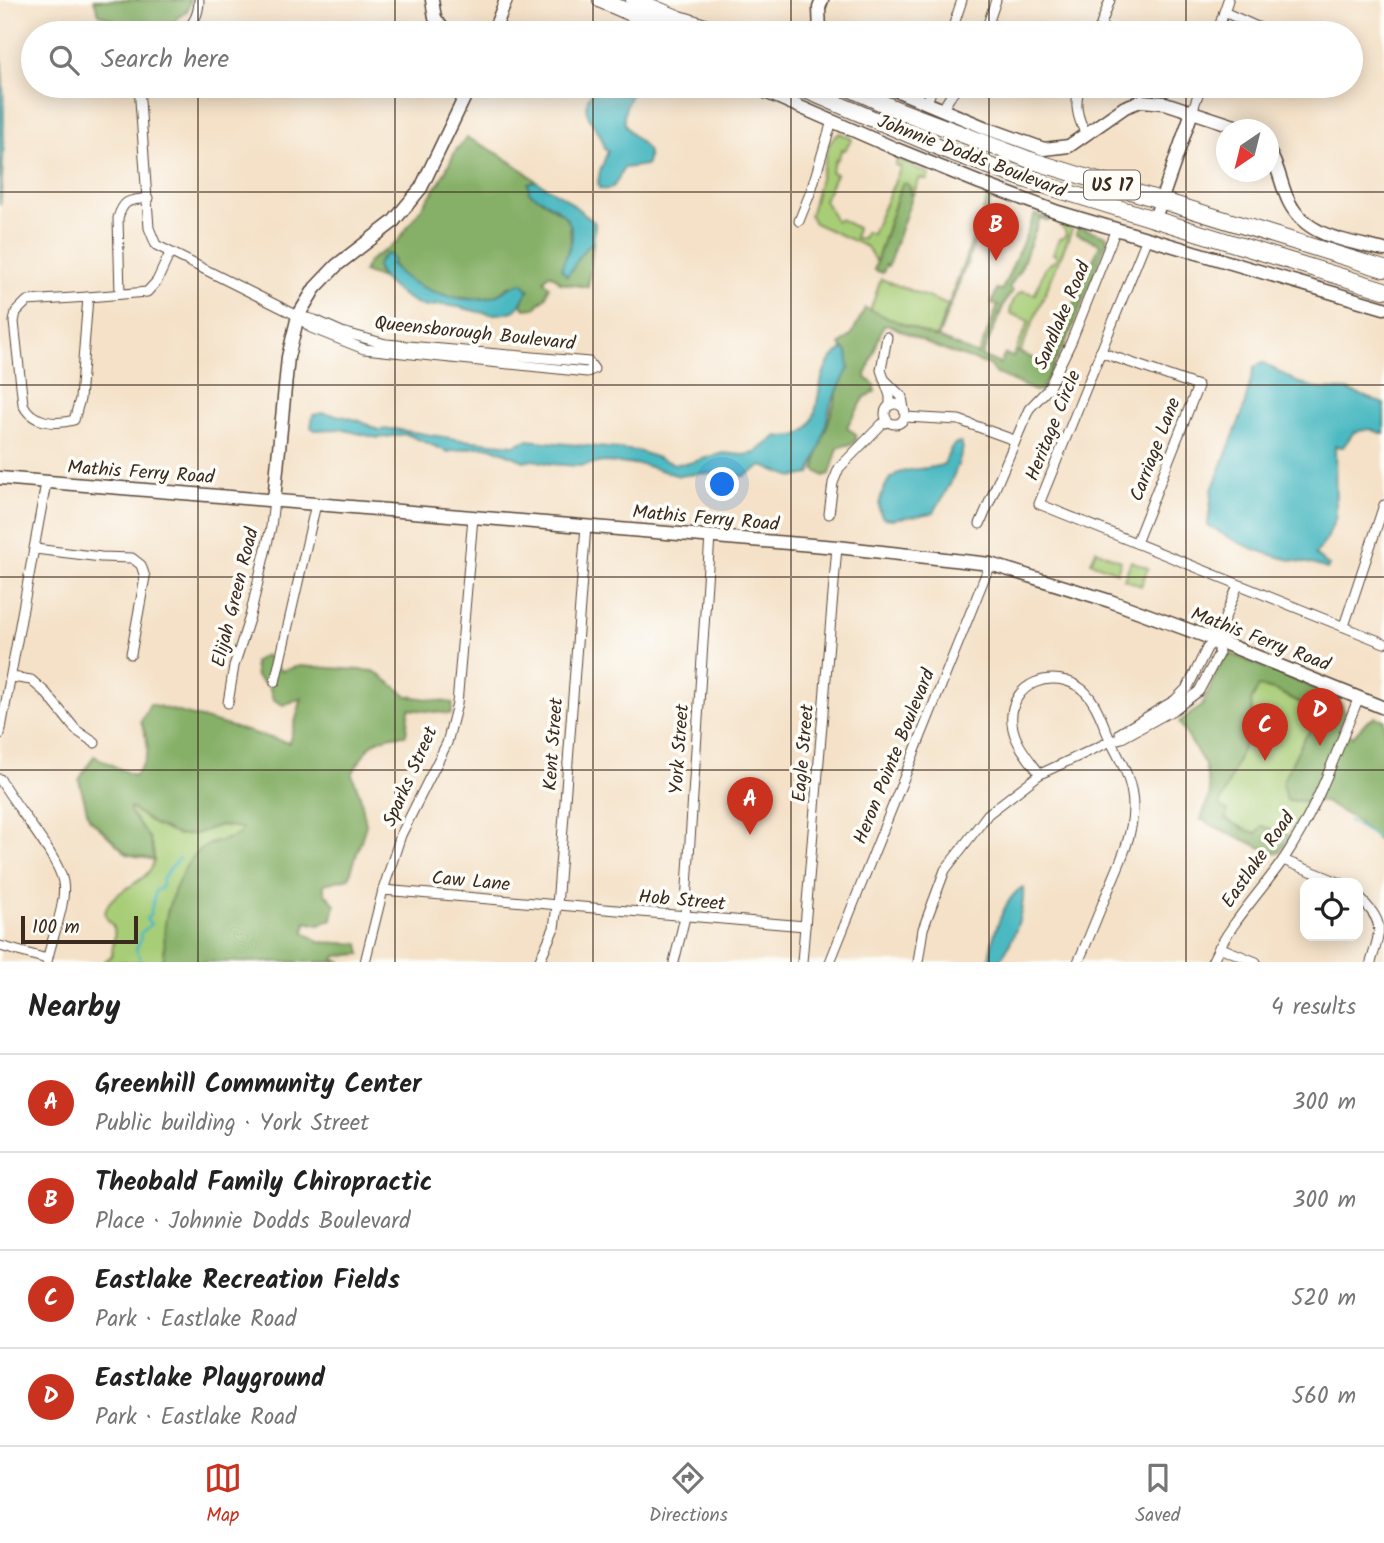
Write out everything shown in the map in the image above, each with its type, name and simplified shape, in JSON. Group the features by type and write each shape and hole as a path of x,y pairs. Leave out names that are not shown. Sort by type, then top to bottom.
{"highway":[{"path":"601,0 649,21"},
{"path":"634,0 686,21"},
{"path":"660,0 706,21"},
{"name":"Johnnie Dodds Boulevard","path":"824,98 943,149 1027,180 1384,290"},
{"name":"Johnnie Dodds Boulevard","path":"872,98 1030,160 1384,269"}],"street":[{"path":"194,21 199,0"},
{"path":"432,0 437,21"},
{"path":"498,21 506,0"},
{"path":"820,21 822,0"},
{"path":"955,21 962,0"},
{"path":"989,21 996,0"},
{"path":"1102,21 1110,0"},
{"path":"1221,21 1228,0"},
{"path":"1224,12 1244,21"},
{"path":"140,98 149,228 156,245 298,316"},
{"path":"274,500 288,357 298,316 315,288 337,265 393,222 421,188 464,98"},
{"name":"Johnnie Dodds Boulevard","path":"779,98 980,183 1081,219 1384,309"},
{"name":"Johnnie Dodds Boulevard","path":"915,98 1044,149 1069,146 1125,107 1141,101 1165,103 1216,120"},
{"path":"927,103 929,98"},
{"path":"943,110 950,98"},
{"path":"1076,98 1078,118 1086,134"},
{"path":"1154,221 1197,98"},
{"path":"799,221 832,121"},
{"path":"1279,166 1287,200 1307,226 1325,235 1384,250"},
{"path":"120,294 118,218 121,207 127,201 148,198"},
{"name":"Sandlake Road","path":"980,524 1029,409 1048,389 1071,342 1116,229"},
{"name":"Heritage Circle","path":"1147,238 1039,504 1384,643"},
{"path":"88,297 80,399 74,420 65,422 34,419 23,404 14,322 16,312 27,301 147,292 153,288 170,253"},
{"name":"Queensborough Boulevard","path":"298,316 386,344 589,362 594,369 587,372 364,349 311,328 298,316"},
{"path":"887,337 881,370 890,396 890,405 885,411 888,422"},
{"name":"Carriage Lane","path":"1100,352 1198,386 1136,543"},
{"path":"829,514 833,483 839,468 882,424 900,423 905,413 902,397 882,377"},
{"path":"890,405 898,404 905,413 959,420 1014,440"},
{"name":"Mathis Ferry Road","path":"0,478 837,547 990,564 1110,601 1216,640 1384,708"},
{"path":"0,734 46,483"},
{"name":"Elijah Green Road","path":"228,704 234,666 250,616 271,527 274,500"},
{"path":"275,682 316,504"},
{"path":"1343,626 1384,506"},
{"name":"Sparks Street","path":"365,962 383,890 401,835 447,743 457,704 473,517"},
{"name":"Kent Street","path":"539,962 554,928 557,905 586,526"},
{"name":"York Street","path":"674,962 685,917 710,536"},
{"name":"Eagle Street","path":"802,962 837,547"},
{"path":"35,549 132,558 141,565 145,577 131,654"},
{"name":"Heron Pointe Boulevard","path":"830,962 990,564"},
{"path":"918,962 923,929 945,870 988,814 1040,774 1111,741 1175,700 1188,687 1207,648 1216,640 1238,585"},
{"path":"12,677 31,680 46,692 76,730 95,743"},
{"path":"1040,774 1020,746 1012,724 1012,715 1018,698 1027,688 1038,681 1053,677 1069,682 1090,698 1129,776 1133,806 1129,840 1078,962"},
{"name":"Eastlake Road","path":"1212,962 1228,930 1283,860 1311,811 1359,697"},
{"path":"0,779 56,865 63,882 62,898 47,961 0,946"},
{"path":"1283,860 1328,878"},
{"name":"Caw Lane","path":"383,890 557,905"},
{"path":"1363,901 1381,921 1371,962"},
{"name":"Hob Street","path":"557,905 805,926"},
{"path":"1219,947 1256,962"}],"green space":[{"path":"94,0 191,0 187,11 175,21 115,21 99,14"},
{"path":"840,133 852,139 836,159 831,172 836,174 824,200 836,221 840,219 857,228 855,238 863,238 866,232 872,234 901,167 895,165 897,159 929,174 927,180 920,178 912,197 898,195 876,262 867,247 814,223 810,216 829,145"},
{"path":"467,138 528,174 536,181 528,183 540,199 565,216 570,224 572,271 580,252 593,242 588,287 561,283 549,274 544,281 549,286 546,297 535,308 525,309 521,304 526,293 510,286 497,295 484,298 434,292 404,276 394,266 389,254 380,259 377,271 382,279 363,272 369,261 397,242 440,182 456,150"},
{"path":"906,183 910,187 912,197 888,266 886,265 883,273 874,270 902,184"},
{"path":"988,197 992,198 938,338 978,355 998,306 992,303 997,289 1002,290 1035,214 1050,219 1040,218 1021,268 1009,288 1013,291 1005,302 982,356 1000,364 1005,354 1013,357 1016,351 1048,365 1100,244 1077,234 1077,229 1079,227 1107,236 1070,333 1041,390 1035,391 995,373 989,365 938,348 887,324 883,326 866,375 875,385 875,392 865,397 847,428 856,434 856,440 851,445 838,448 830,474 824,476 815,470 820,441 826,430 847,360 847,352 840,345 852,334 865,308 936,338"},
{"path":"1060,221 1072,224 1073,227 1020,353 1016,351 1029,321 1010,313 1011,306 1022,291 1035,294 1045,268 1056,259 1053,254 1059,239 1066,236 1065,230 1059,225"},
{"path":"881,279 948,305 936,338 870,311"},
{"path":"1096,550 1121,561 1117,572 1091,562"},
{"path":"1131,561 1148,568 1141,586 1124,579"},
{"path":"1232,654 1339,699 1345,713 1339,730 1353,736 1375,717 1384,720 1384,845 1352,818 1324,802 1286,800 1282,783 1303,740 1315,725 1303,704 1277,691 1259,686 1251,701 1253,723 1219,806 1228,811 1225,820 1256,834 1262,826 1290,836 1279,853 1271,852 1201,820 1210,793 1205,765 1179,722 1202,706 1221,662"},
{"path":"265,655 281,671 300,666 374,671 408,696 453,703 451,714 409,709 406,735 385,737 372,744 352,774 366,825 349,878 324,884 324,892 335,904 332,919 319,925 306,922 304,932 319,942 359,944 361,954 336,956 334,960 342,962 163,962 165,923 174,891 184,870 201,849 237,835 242,828 220,825 195,834 178,835 155,825 130,807 130,812 150,839 154,860 127,854 89,818 79,780 94,756 134,776 147,756 141,721 150,704 289,743 302,698 283,705 273,699 269,687 256,677 254,662"},
{"path":"1259,686 1277,691 1303,704 1315,725 1303,740 1286,800 1309,802 1290,836 1262,826 1257,834 1245,829 1230,821 1219,806 1253,723 1251,701"},
{"path":"129,807 155,825 195,834 220,825 242,828 242,832 236,837 211,843 166,919 163,962 104,962 112,955 115,934 106,909 116,896 147,874 154,859 151,843 130,813"}],"water":[{"path":"0,47 4,126 0,205"},
{"path":"589,98 629,98 625,109 625,124 648,153 646,165 624,168 609,189 599,188 600,171 608,151 604,149 603,141 590,120 586,106"},
{"path":"536,181 565,198 595,223 593,242 584,250 567,276 561,269 571,242 572,229 564,215 529,192 528,183"},
{"path":"389,254 394,260 391,264 399,273 440,294 471,299 485,298 522,283 529,290 516,309 503,314 447,305 422,306 387,283 378,270 377,264"},
{"path":"844,349 847,352 849,368 831,403 821,445 810,474 793,477 762,466 744,476 704,473 679,476 644,465 604,462 579,466 551,464 524,461 491,447 448,452 406,434 378,438 340,429 315,430 311,427 313,415 322,413 360,421 378,430 394,429 514,445 527,440 638,451 675,464 689,463 723,453 755,453 777,436 795,436 807,429 813,418 824,372 831,359"},
{"path":"1262,362 1297,382 1319,389 1347,390 1384,404 1384,434 1370,429 1354,432 1343,447 1335,446 1336,516 1327,539 1315,555 1329,566 1327,569 1261,551 1233,540 1208,525 1212,490 1242,414 1254,368"},
{"path":"956,443 961,443 963,448 961,457 947,490 933,513 883,518 879,503 892,477 907,470 944,464"},
{"path":"1023,887 1020,916 1009,945 999,962 989,962 995,932 1004,910 1016,892"}],"waterway":[{"path":"1349,821 1384,842"},
{"path":"142,962 136,949 141,939 140,934 151,924 146,919 150,915 156,890 161,889 163,878 179,858"}],"place":[{"name":"Theobald Family Chiropractic","path":"996,261"},
{"name":"Eastlake Playground","path":"1320,746"},
{"name":"Eastlake Recreation Fields","path":"1265,761"},
{"name":"Greenhill Community Center","path":"750,835"}]}
